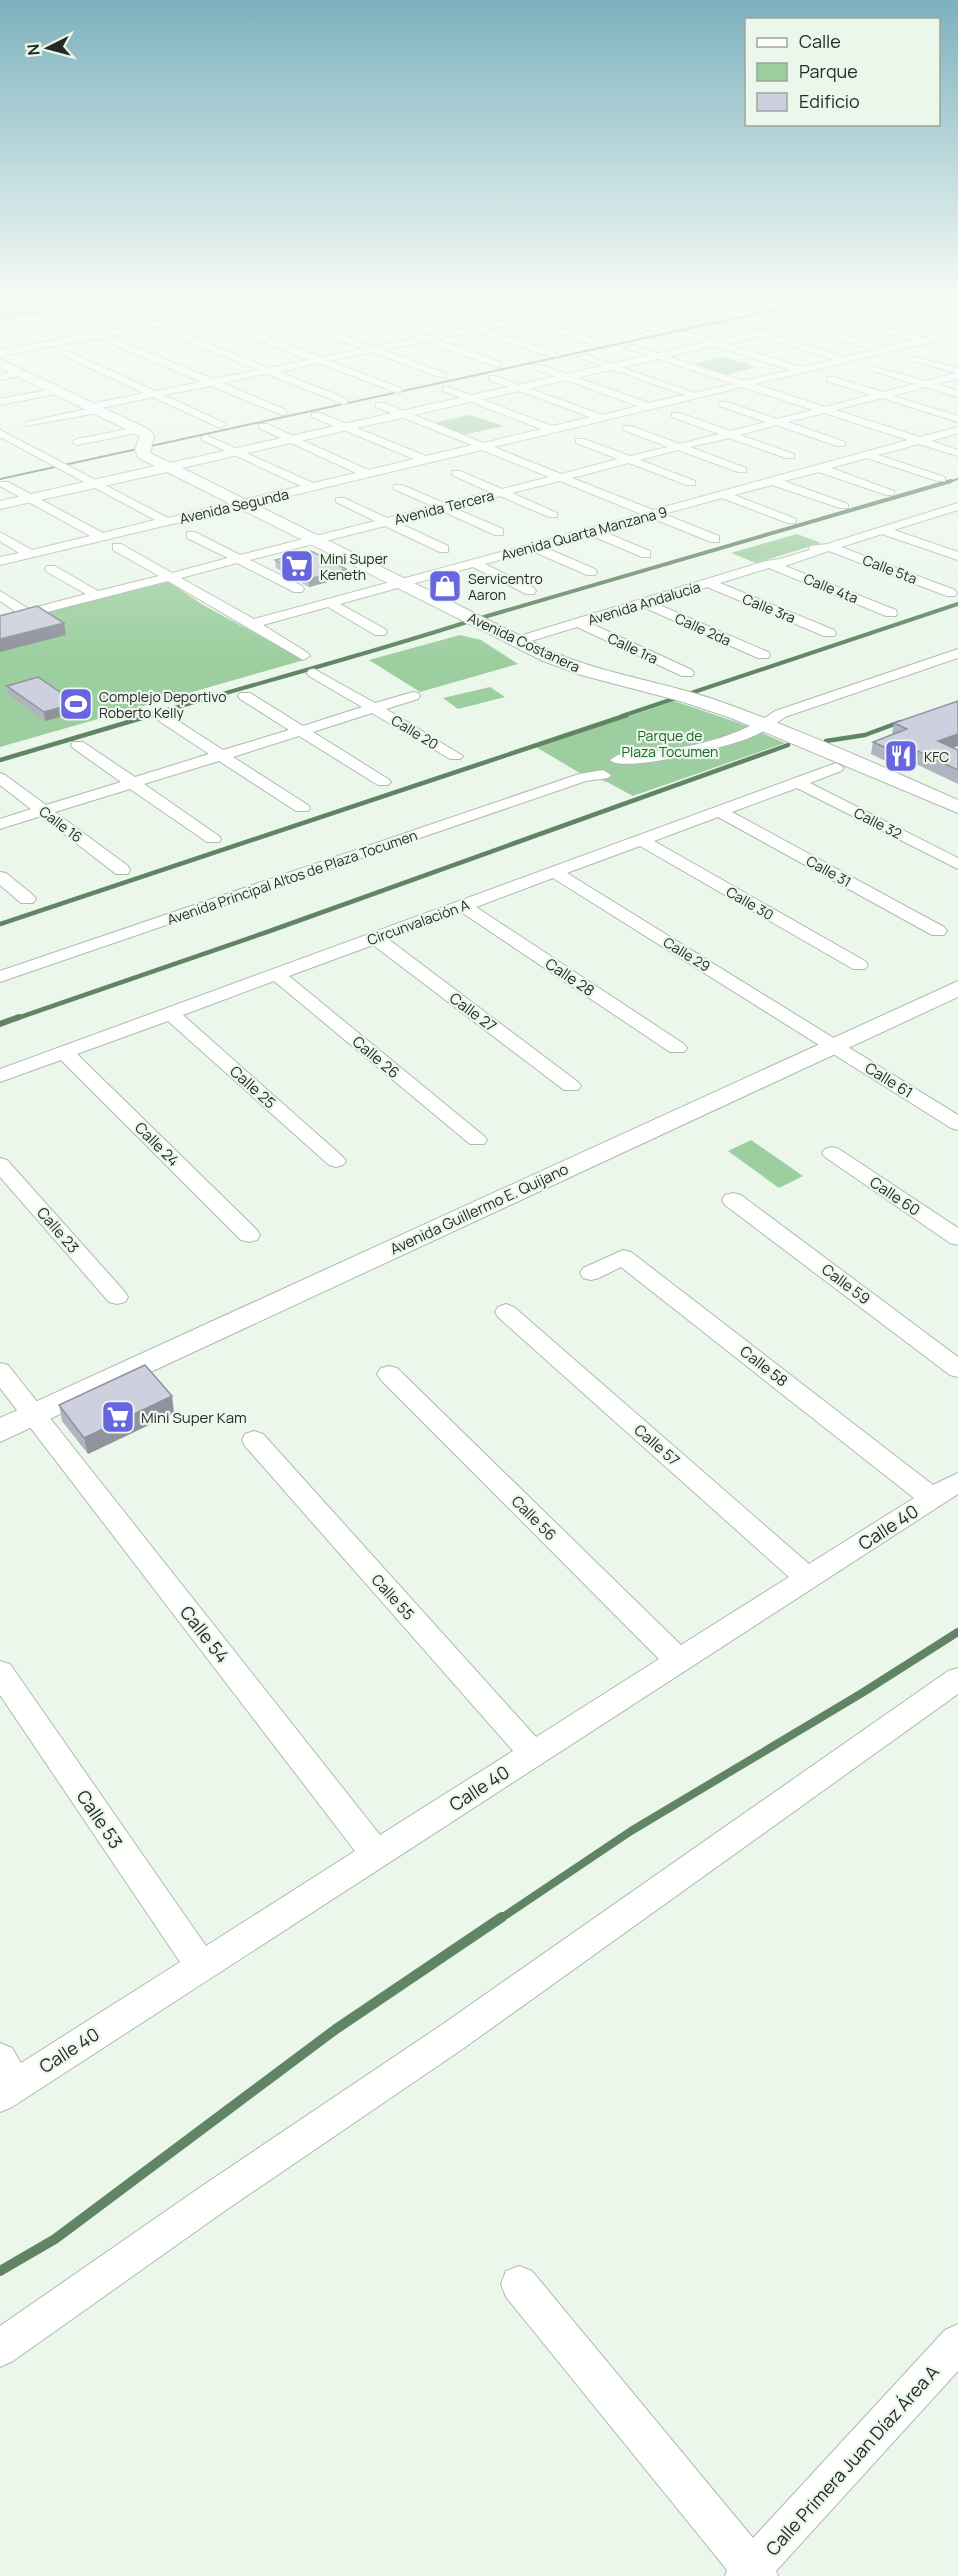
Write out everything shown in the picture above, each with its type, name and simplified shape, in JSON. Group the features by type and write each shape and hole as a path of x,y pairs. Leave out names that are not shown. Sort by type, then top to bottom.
{"street":[{"path":"30,424 42,421"},
{"path":"120,421 138,430"},
{"path":"212,421 220,425"},
{"path":"331,421 426,460"},
{"path":"0,505 371,421"},
{"path":"421,421 557,478 715,539"},
{"path":"529,421 552,430"},
{"name":"Avenida Segunda","path":"0,561 588,421"},
{"path":"693,421 790,456"},
{"name":"Avenida Tercera","path":"0,620 779,421"},
{"path":"857,421 958,453"},
{"path":"776,422 841,444"},
{"path":"263,426 368,474"},
{"path":"627,428 742,470"},
{"path":"77,442 138,430"},
{"name":"Avenida Costanera","path":"138,430 147,436 143,448 144,455 574,668 680,695 767,726 958,807"},
{"name":"Avenida Quarta Manzana 9","path":"252,624 958,430"},
{"path":"0,433 167,522"},
{"path":"206,438 312,487"},
{"path":"580,441 691,483"},
{"path":"867,454 941,479"},
{"path":"819,468 890,493"},
{"path":"456,473 553,515"},
{"path":"772,481 844,506"},
{"path":"4,484 101,537"},
{"path":"398,486 498,532"},
{"path":"723,495 792,521"},
{"path":"340,500 444,549"},
{"name":"Avenida Andalucía","path":"518,641 770,564 782,563 958,506"},
{"path":"938,512 958,519"},
{"path":"882,530 958,556"},
{"path":"591,531 646,554"},
{"path":"191,535 298,589"},
{"path":"0,536 30,554"},
{"path":"117,547 252,624 303,656"},
{"path":"533,547 591,572"},
{"name":"Calle 5ta","path":"829,547 951,592"},
{"path":"474,563 530,591"},
{"name":"Calle 4ta","path":"770,564 891,613"},
{"path":"51,569 96,595"},
{"name":"Calle 3ra","path":"708,583 829,633"},
{"path":"0,595 26,613"},
{"path":"330,603 380,632"},
{"name":"Calle 2da","path":"644,603 763,655"},
{"name":"Calle 1ra","path":"578,623 687,673"},
{"path":"767,726 780,714 958,653"},
{"name":"Calle 20","path":"314,673 455,756"},
{"path":"245,696 383,782"},
{"path":"0,824 413,696"},
{"path":"164,718 302,808"},
{"name":"Avenida Principal Altos de Plaza Tocumen","path":"0,977 593,774 595,761 626,761 707,747 767,726"},
{"path":"78,745 213,839"},
{"name":"Circunvalación A","path":"0,1076 836,768"},
{"name":"Calle 16","path":"0,778 122,870"},
{"name":"Calle 32","path":"797,782 958,864"},
{"name":"Calle 31","path":"719,811 938,931"},
{"name":"Calle 30","path":"641,840 859,965"},
{"name":"Calle 29","path":"553,872 827,1041"},
{"path":"0,877 27,899"},
{"name":"Calle 28","path":"463,906 677,1048"},
{"name":"Calle 27","path":"375,938 571,1086"},
{"name":"Calle 26","path":"275,973 477,1140"},
{"name":"Avenida Guillermo E. Quijano","path":"0,1431 19,1409 349,1261 827,1041 958,974"},
{"name":"Avenida Guillermo E. Quijano","path":"827,1041 958,988"},
{"name":"Calle 25","path":"170,1013 336,1161"},
{"name":"Calle 61","path":"827,1041 958,1124"},
{"name":"Calle 24","path":"64,1052 249,1235"},
{"name":"Calle 60","path":"832,1153 958,1238"},
{"name":"Calle 23","path":"0,1164 117,1297"},
{"name":"Calle 59","path":"733,1200 958,1369"},
{"name":"Calle 58","path":"591,1273 623,1257 932,1498"},
{"name":"Calle 57","path":"506,1312 808,1578"},
{"name":"Calle 54","path":"0,1371 19,1409 376,1854"},
{"name":"Calle 56","path":"389,1374 679,1661"},
{"name":"Calle 55","path":"254,1440 532,1754"},
{"name":"Calle 40","path":"5,2080 201,1966 958,1482"},
{"name":"Calle 53","path":"0,1672 201,1966"},
{"path":"0,2348 443,2044 958,1679"},
{"path":"519,2284 752,2574"},
{"name":"Calle Primera Juan Díaz Área A","path":"752,2574 958,2343"}],"green space":[{"path":"489,421 504,426 463,435 433,423"},
{"path":"797,534 821,543 756,563 731,553"},
{"name":"Complejo Deportivo Roberto Kelly","path":"169,582 203,605 304,660 0,747 0,621 46,608"},
{"path":"460,635 481,640 518,664 420,692 369,660"},
{"path":"490,687 505,697 458,709 443,698"},
{"name":"Parque de Plaza Tocumen","path":"674,701 739,723 785,743 633,796 607,782 578,772 536,747"},
{"path":"751,1140 803,1176 779,1188 728,1151"}],"building":[{"path":"311,551 346,569 309,579 275,560"},
{"path":"37,606 64,623 0,639 0,616"},
{"path":"38,677 76,703 44,712 7,686"},
{"path":"958,701 958,734 938,741 958,750 958,770 918,751 904,756 873,742 907,729 894,723"},
{"path":"145,1365 172,1396 84,1438 59,1405"}],"waterway":[{"path":"0,479 265,421"},
{"path":"946,483 958,479"},
{"path":"484,617 951,481"},
{"path":"622,716 958,604"},
{"path":"147,716 467,622"},
{"path":"0,760 152,715"},
{"path":"0,924 627,715"},
{"path":"826,741 865,735 900,722"},
{"path":"15,1019 267,932 788,745"},
{"path":"0,1024 19,1017"},
{"path":"500,1919 631,1831 862,1693 958,1632"},
{"path":"0,2271 55,2239 336,2029 502,1917"}],"place":[{"name":"Mini Super Keneth","path":"297,566"},
{"name":"Servicentro Aaron","path":"445,586"},
{"name":"Complejo Deportivo Roberto Kelly","path":"76,704"},
{"name":"KFC","path":"901,756"},
{"name":"Mini Super Kam","path":"118,1417"}]}
